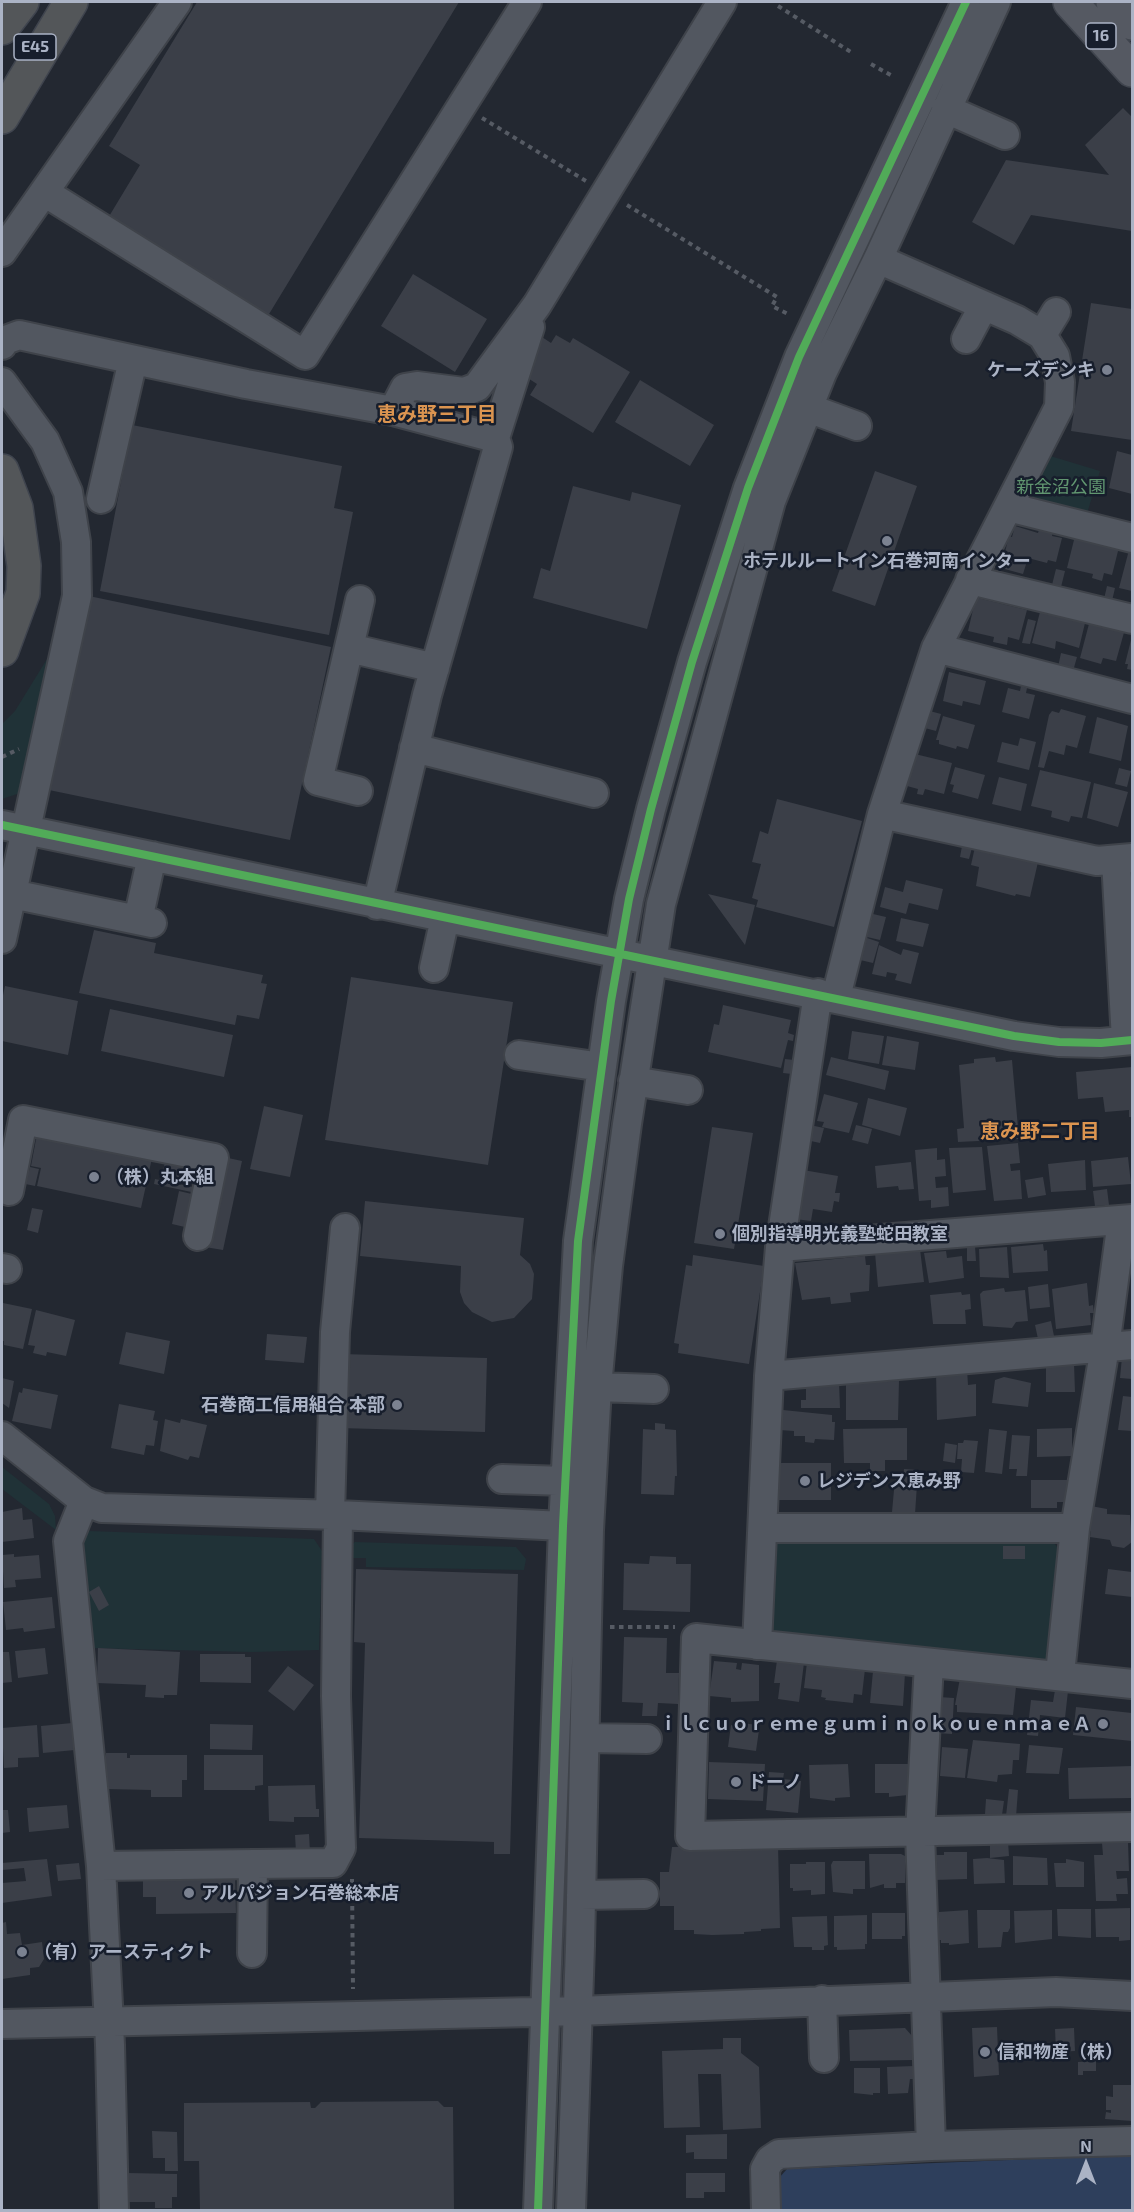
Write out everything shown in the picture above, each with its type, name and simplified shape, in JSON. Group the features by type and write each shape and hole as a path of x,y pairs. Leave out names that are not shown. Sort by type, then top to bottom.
{"highway":[{"name":"E45","path":"2,28 22,2"},
{"name":"E45","path":"2,92 70,2"},
{"path":"2,117 70,2"},
{"path":"2,471 16,508 24,566 23,593 2,650"},
{"path":"2,532 4,564 2,589"}],"main road":[{"name":"16","path":"1070,2 1132,70"},
{"name":"16","path":"1113,2 1132,23"}],"street":[{"path":"2,252 177,2"},
{"path":"44,192 305,355 527,2"},
{"path":"393,411 405,388 417,386 464,392 477,387 537,305 722,2"},
{"path":"538,2211 563,1526 578,1241 619,952 651,809 692,662 748,488 799,357 966,2"},
{"path":"571,2211 589,1530 597,1388 608,1266 633,1081 667,881 771,501 822,373 878,259 996,2"},
{"path":"946,109 1005,135"},
{"path":"757,1645 769,1376 780,1247 827,995 936,648 1059,407 1060,382 1049,323 1017,320 878,259"},
{"path":"377,905 435,668 498,447 495,438 537,305"},
{"path":"966,339 983,307"},
{"path":"2,345 3,341 19,335 393,411 495,438"},
{"path":"101,499 133,360"},
{"path":"2,381 45,441 68,492 76,542 77,596 14,827 12,894 2,939"},
{"path":"808,408 857,426"},
{"path":"1008,507 1132,538"},
{"path":"970,580 1132,619"},
{"path":"357,791 318,782 360,600"},
{"path":"349,648 435,668"},
{"path":"936,648 1132,699"},
{"path":"414,748 594,793"},
{"path":"14,827 377,905 619,952 1014,1036 1059,1042 1129,1040 1124,859 1097,861 882,814"},
{"path":"12,894 145,921 152,856"},
{"path":"434,968 445,918"},
{"path":"519,1055 602,1067"},
{"path":"633,1081 688,1090"},
{"path":"9,1191 10,1140 23,1120 214,1158 198,1236"},
{"path":"780,1247 1127,1220 1119,1346 1075,1528 1060,1674"},
{"path":"101,1866 333,1863 341,1848 336,1696 335,1332 345,1228"},
{"path":"769,1376 1119,1346"},
{"path":"597,1388 654,1389"},
{"path":"2,1436 84,1501 102,1508 334,1515 563,1526"},
{"path":"502,1479 566,1481"},
{"path":"84,1501 68,1540 101,1866 114,2211"},
{"path":"763,1528 1075,1528"},
{"path":"1132,1684 1060,1674 929,1663 696,1638 690,1836 1132,1827"},
{"path":"929,1663 920,1833 931,2146"},
{"path":"585,1738 647,1739"},
{"path":"252,1953 253,1864"},
{"path":"581,1895 644,1894"},
{"path":"2,2024 578,2011 925,1995 1056,1992 1132,1996"},
{"path":"822,2000 824,2058"},
{"path":"575,2124 586,2211"},
{"path":"766,2211 765,2169 770,2160 778,2154 931,2146 1132,2141"}],"path":[{"path":"778,6 854,54"},
{"path":"871,64 894,77"},
{"path":"479,116 591,183"},
{"path":"618,200 777,297 772,306 788,314"},
{"path":"609,1627 682,1627 696,1638"},
{"path":"352,1877 353,1989"}],"green space":[{"name":"新金沼公園","path":"1047,455 1100,471 1085,520 1036,507 1028,493"},
{"path":"55,646 20,793 2,799 2,724 15,711"},
{"path":"2,1467 49,1504 55,1516 56,1530 2,1489"},
{"path":"89,1531 314,1539 322,1551 319,1650 253,1652 88,1648 79,1542"},
{"path":"781,1538 1053,1542 1066,1557 1056,1650 1045,1661 775,1637 766,1627 768,1552"},
{"path":"355,1542 516,1547 526,1559 524,1570 366,1567 366,1558 343,1558 344,1550"}],"water":[{"path":"1132,2155 1132,2210 780,2210 779,2178 787,2169"}],"building":[{"path":"197,2 459,2 266,319 105,223 140,165 109,146"},
{"path":"1123,108 1132,117 1132,231 1031,215 1014,245 972,222 1006,160 1109,175 1085,145"},
{"path":"413,274 487,319 455,372 381,326"},
{"name":"ケーズデンキ","path":"1091,303 1132,309 1132,440 1071,431"},
{"path":"556,335 570,343 573,338 630,372 593,433 530,395 537,384 520,373 542,337 551,343"},
{"path":"640,380 714,425 690,466 615,422"},
{"path":"132,425 342,466 334,508 353,512 329,635 100,591"},
{"path":"1117,451 1132,455 1132,494 1109,488"},
{"name":"ホテルルートイン石巻河南インター","path":"875,471 917,486 875,606 832,591"},
{"path":"573,486 630,501 632,492 681,505 647,629 533,598 541,568 550,571"},
{"path":"1015,526 1038,533 1040,526 1053,530 1052,536 1062,538 1056,562 1048,560 1047,563 1028,558 1023,574 1001,568 1009,536 1012,537"},
{"path":"1075,536 1119,547 1112,575 1104,573 1102,581 1092,578 1093,574 1067,568"},
{"path":"1129,550 1132,551 1132,591 1119,588"},
{"path":"1056,569 1065,571 1061,587 1052,585"},
{"path":"1107,586 1115,588 1112,601 1104,599"},
{"path":"89,596 331,647 290,840 49,790"},
{"path":"978,598 1027,610 1019,640 1008,637 1007,645 993,642 994,637 968,631 975,601"},
{"path":"1041,608 1086,619 1079,648 1056,641 1055,649 1032,643"},
{"path":"1028,619 1036,621 1030,644 1022,643"},
{"path":"1090,620 1125,629 1116,661 1103,658 1101,664 1080,658"},
{"path":"1132,636 1132,670 1127,669 1128,664 1125,664"},
{"path":"1061,653 1077,657 1073,671 1058,667"},
{"path":"949,672 986,681 980,705 963,701 962,706 943,701"},
{"path":"1021,686 1027,688 1026,693 1035,695 1029,719 1002,712 1008,688 1020,691"},
{"path":"1061,709 1086,716 1077,748 1066,745 1064,755 1049,751 1044,768 1038,767 1049,715 1052,711 1059,713"},
{"path":"926,710 941,714 936,731 921,727"},
{"path":"943,716 975,725 968,749 957,746 956,749 939,744 939,740 936,740"},
{"path":"1097,717 1128,726 1121,761 1089,753"},
{"path":"1020,738 1036,742 1029,770 997,762 1002,742 1018,746"},
{"path":"915,754 952,763 944,794 925,789 923,795 917,794 918,789 907,786"},
{"path":"955,767 985,775 978,799 952,792 954,785 950,784"},
{"path":"1119,768 1131,771 1127,787 1115,784"},
{"path":"1040,770 1091,782 1082,818 1071,816 1069,822 1051,817 1052,811 1031,806"},
{"path":"999,777 1027,784 1021,811 992,804"},
{"path":"1094,783 1128,792 1118,827 1087,818"},
{"path":"777,799 862,821 834,927 756,907 758,900 752,898 761,864 752,862 760,831 768,834"},
{"path":"962,846 972,848 969,859 960,857"},
{"path":"975,847 1038,862 1030,897 1016,894 1015,896 976,886 979,867 971,865"},
{"path":"906,880 943,889 938,910 909,903 906,914 880,907 885,887 903,892"},
{"path":"708,894 755,905 745,945"},
{"path":"873,914 886,917 880,940 867,937"},
{"path":"901,918 929,924 923,947 896,941"},
{"path":"94,930 156,943 154,953 263,975 261,983 267,984 259,1019 237,1015 235,1025 79,993"},
{"path":"867,938 879,942 873,963 860,960"},
{"path":"879,945 901,955 903,949 919,953 911,984 895,980 897,974 887,972 886,977 872,974"},
{"path":"351,977 513,1002 488,1165 325,1140"},
{"path":"5,986 78,1001 68,1055 2,1041 2,1000"},
{"path":"723,1005 791,1020 788,1033 794,1035 793,1041 788,1040 781,1068 708,1052 714,1024 719,1025"},
{"path":"110,1009 233,1035 224,1077 101,1051"},
{"path":"852,1031 884,1036 879,1064 848,1059"},
{"path":"887,1036 919,1042 915,1070 882,1065"},
{"path":"831,1057 889,1071 885,1090 826,1075"},
{"path":"995,1057 996,1062 1012,1060 1019,1139 958,1142 957,1129 964,1128 959,1065 974,1063 974,1059"},
{"path":"785,1059 794,1060 792,1074 783,1073"},
{"path":"1132,1067 1132,1117 1129,1117 1129,1110 1105,1112 1103,1097 1078,1099 1076,1072"},
{"path":"824,1094 858,1103 849,1133 822,1127 824,1122 817,1121"},
{"path":"868,1098 907,1108 900,1136 862,1125"},
{"path":"264,1106 303,1115 290,1177 250,1169"},
{"path":"810,1125 824,1128 820,1143 806,1140"},
{"path":"856,1125 872,1129 868,1144 852,1140"},
{"path":"712,1127 753,1133 734,1249 694,1243"},
{"name":"（株）丸本組","path":"37,1134 152,1158 141,1208 37,1186 41,1168 31,1166"},
{"path":"1018,1143 1020,1163 1010,1164 1011,1171 1020,1170 1022,1199 994,1201 987,1146"},
{"path":"982,1147 986,1190 953,1193 949,1148"},
{"path":"937,1148 937,1160 945,1159 946,1176 935,1177 936,1188 948,1187 949,1206 931,1208 931,1200 919,1201 915,1150"},
{"path":"219,1156 242,1161 223,1250 199,1246"},
{"path":"1128,1157 1131,1184 1093,1187 1091,1161"},
{"path":"166,1158 196,1166 191,1183 162,1175"},
{"path":"1085,1160 1086,1190 1051,1192 1048,1164"},
{"path":"911,1162 914,1189 899,1190 898,1186 877,1188 875,1166"},
{"path":"2,1164 29,1171 30,1167 39,1169 35,1186 2,1179"},
{"path":"803,1170 838,1176 835,1193 840,1193 839,1202 834,1201 832,1212 813,1209 811,1221 795,1219"},
{"path":"1043,1177 1046,1195 1028,1198 1025,1180"},
{"path":"155,1179 197,1188 196,1193 154,1184"},
{"path":"1107,1189 1109,1205 1095,1206 1093,1191"},
{"path":"179,1191 196,1195 189,1228 172,1224"},
{"path":"365,1201 524,1218 520,1255 530,1264 534,1274 532,1299 514,1318 492,1322 472,1312 464,1303 460,1292 461,1266 360,1256"},
{"path":"32,1208 43,1210 38,1233 27,1230"},
{"path":"1043,1244 1044,1251 1047,1250 1048,1271 1013,1273 1011,1247"},
{"path":"967,1246 975,1246 976,1261 967,1261"},
{"path":"1007,1247 1009,1278 980,1277 979,1249"},
{"path":"920,1249 924,1282 878,1287 875,1253"},
{"path":"946,1251 947,1258 962,1256 964,1278 929,1283 924,1253"},
{"path":"693,1255 764,1266 749,1364 678,1353 679,1344 674,1343 686,1265 692,1266"},
{"path":"865,1256 866,1265 870,1265 869,1291 850,1293 851,1302 831,1304 830,1297 802,1300 795,1263"},
{"path":"1087,1283 1089,1306 1093,1305 1094,1313 1090,1313 1091,1325 1056,1329 1052,1289"},
{"path":"1048,1284 1050,1307 1030,1309 1028,1287"},
{"path":"1004,1288 1005,1292 1025,1290 1028,1321 1016,1322 1012,1328 983,1326 980,1294 983,1291"},
{"path":"961,1292 962,1295 970,1294 971,1309 965,1310 966,1324 933,1324 930,1295"},
{"path":"3,1303 32,1309 23,1349 4,1345 2,1341"},
{"path":"36,1310 75,1320 66,1356 47,1352 46,1356 33,1353 35,1346 28,1345"},
{"path":"1051,1321 1054,1336 1038,1339 1035,1325"},
{"path":"126,1332 170,1341 164,1374 119,1364"},
{"path":"267,1334 307,1337 304,1363 265,1360"},
{"path":"341,1354 487,1358 485,1432 339,1428"},
{"path":"1122,1357 1132,1358 1132,1379 1120,1378"},
{"path":"1046,1363 1074,1363 1075,1392 1046,1392"},
{"path":"967,1369 968,1385 976,1384 976,1416 937,1420 936,1372"},
{"path":"1004,1377 1031,1383 1028,1407 992,1403 995,1380"},
{"path":"2,1378 14,1381 9,1408 2,1403"},
{"path":"899,1381 898,1420 846,1420 846,1382"},
{"path":"839,1382 840,1408 801,1408 801,1400 806,1400 806,1383"},
{"path":"23,1388 58,1395 51,1429 12,1421 19,1392 22,1393"},
{"path":"1123,1396 1132,1397 1132,1431 1118,1430"},
{"path":"119,1404 155,1411 153,1420 158,1421 154,1446 146,1445 144,1455 111,1448"},
{"path":"783,1410 832,1415 832,1422 835,1422 834,1440 815,1439 814,1443 805,1442 805,1436 794,1436 794,1431 779,1430"},
{"path":"165,1419 180,1423 181,1419 207,1425 199,1458 190,1456 188,1460 160,1451"},
{"path":"655,1423 665,1424 665,1429 676,1430 677,1476 675,1476 674,1495 641,1494 643,1429 655,1430"},
{"path":"907,1428 907,1460 885,1460 885,1471 870,1471 870,1463 844,1463 843,1429"},
{"path":"1072,1428 1072,1456 1037,1457 1037,1429"},
{"path":"989,1429 1007,1431 1002,1474 985,1472"},
{"path":"1012,1435 1030,1436 1027,1476 1016,1476 1017,1469 1009,1469"},
{"path":"964,1440 978,1441 974,1473 961,1472 962,1459 957,1459 958,1443 963,1443"},
{"path":"945,1443 957,1445 955,1463 943,1461"},
{"name":"レジデンス恵み野","path":"778,1463 831,1463 831,1500 779,1500"},
{"path":"904,1469 918,1470 915,1514 892,1512 895,1479 903,1480"},
{"path":"1031,1480 1068,1480 1068,1502 1057,1502 1057,1508 1031,1508"},
{"path":"1091,1506 1107,1509 1107,1514 1130,1515 1132,1542 1124,1548 1112,1546 1110,1540 1090,1537 1091,1531 1087,1530"},
{"path":"22,1508 23,1520 32,1519 34,1538 2,1542 2,1512"},
{"path":"1003,1546 1025,1546 1025,1559 1003,1559"},
{"path":"14,1554 14,1557 39,1555 41,1578 15,1580 16,1587 4,1588 2,1555"},
{"path":"650,1556 676,1557 676,1564 691,1564 690,1612 623,1610 624,1563 649,1564"},
{"path":"356,1569 518,1574 510,1854 494,1854 494,1842 359,1838 365,1643 354,1642"},
{"path":"1108,1569 1132,1572 1132,1597 1105,1594"},
{"path":"99,1586 109,1605 99,1611 89,1592"},
{"path":"52,1597 55,1628 24,1632 23,1628 6,1630 3,1602"},
{"path":"624,1637 667,1638 666,1673 679,1673 678,1704 658,1703 657,1716 642,1716 643,1703 622,1702"},
{"path":"45,1648 48,1674 18,1678 15,1651"},
{"path":"98,1648 180,1652 177,1695 164,1695 164,1698 145,1697 146,1685 97,1683"},
{"path":"2,1652 9,1652 12,1682 2,1683"},
{"path":"200,1654 245,1654 245,1657 251,1657 251,1683 200,1682"},
{"path":"777,1660 804,1663 799,1702 778,1699 780,1683 774,1683"},
{"path":"714,1661 737,1663 736,1669 741,1670 742,1663 759,1665 759,1701 731,1702 731,1698 709,1696"},
{"path":"807,1662 865,1669 862,1695 854,1694 853,1703 825,1700 826,1698 821,1697 822,1690 804,1688"},
{"path":"288,1666 314,1685 294,1711 268,1691"},
{"path":"873,1671 905,1673 903,1706 870,1703"},
{"path":"960,1678 1006,1682 1005,1686 1016,1687 1013,1715 957,1712 957,1705 955,1705"},
{"path":"1055,1690 1068,1691 1065,1718 1040,1715 1038,1736 1027,1735 1031,1700 1053,1702"},
{"path":"939,1697 954,1698 952,1734 937,1733"},
{"name":"ｉｌｃｕｏｒｅｍｅｇｕｍｉｎｏｋｏｕｅｎｍａｅＡ","path":"1076,1707 1132,1713 1132,1741 1073,1735"},
{"path":"735,1722 757,1725 756,1729 759,1730 756,1751 728,1747 731,1725 734,1726"},
{"path":"72,1723 75,1750 43,1753 41,1726"},
{"path":"210,1724 253,1725 252,1750 210,1749"},
{"path":"37,1725 39,1757 18,1758 18,1767 4,1768 2,1728"},
{"path":"973,1740 1020,1744 1019,1760 1013,1760 1012,1774 998,1775 997,1782 967,1778"},
{"path":"1029,1745 1063,1748 1059,1774 1026,1773"},
{"path":"942,1747 968,1749 965,1778 940,1776"},
{"path":"106,1753 127,1753 127,1758 130,1758 130,1755 187,1755 187,1780 182,1780 182,1797 151,1797 151,1790 106,1789"},
{"path":"204,1755 263,1755 263,1785 255,1786 255,1790 204,1790"},
{"name":"ドーノ","path":"709,1762 765,1764 763,1801 708,1799"},
{"path":"848,1764 850,1797 835,1798 835,1801 810,1798 809,1765"},
{"path":"875,1764 908,1764 908,1795 889,1797 889,1793 875,1793"},
{"path":"1132,1766 1132,1798 1069,1799 1068,1768"},
{"path":"769,1772 784,1773 783,1779 801,1781 798,1813 766,1810"},
{"path":"315,1785 316,1809 319,1809 319,1817 294,1817 294,1822 269,1821 268,1786"},
{"path":"1009,1789 1018,1790 1016,1817 1006,1816"},
{"path":"986,1799 1004,1801 1002,1815 985,1814"},
{"path":"67,1805 69,1828 29,1832 27,1808"},
{"path":"2,1810 8,1810 10,1832 2,1833"},
{"path":"309,1834 310,1852 296,1852 295,1835"},
{"path":"1008,1841 1009,1856 990,1858 990,1842"},
{"path":"1128,1842 1129,1871 1116,1871 1117,1879 1127,1878 1128,1894 1116,1894 1117,1901 1096,1901 1094,1855 1103,1855 1102,1843"},
{"path":"778,1845 780,1928 761,1929 761,1931 744,1932 744,1934 712,1935 694,1934 694,1930 674,1930 674,1906 660,1906 660,1872 669,1872 672,1847"},
{"path":"944,1852 967,1852 967,1879 934,1880 931,1855 944,1855"},
{"path":"869,1854 905,1856 905,1883 896,1883 896,1888 884,1888 884,1884 870,1888"},
{"path":"1013,1856 1047,1858 1048,1885 1013,1885"},
{"path":"47,1859 52,1896 2,1903 2,1883 26,1881 24,1868 2,1870 2,1863"},
{"path":"973,1859 1004,1860 1005,1883 974,1884"},
{"path":"1066,1859 1084,1862 1084,1887 1056,1887 1054,1863 1066,1863"},
{"path":"833,1861 865,1861 865,1889 853,1889 853,1894 833,1892 831,1865"},
{"path":"806,1862 825,1862 825,1894 811,1895 811,1890 793,1891 793,1888 790,1888 790,1864 806,1864"},
{"path":"79,1863 81,1879 58,1881 56,1865"},
{"name":"アルパジョン石巻総本店","path":"235,1873 236,1913 156,1914 156,1897 143,1897 143,1875"},
{"path":"1130,1908 1130,1940 1119,1941 1119,1937 1096,1937 1095,1909"},
{"path":"1057,1909 1091,1909 1091,1938 1058,1936"},
{"path":"968,1910 969,1943 949,1945 949,1943 941,1943 941,1940 937,1940 939,1912"},
{"path":"977,1910 1010,1910 1010,1928 1008,1932 1003,1932 1001,1947 978,1948"},
{"path":"1052,1910 1052,1939 1015,1943 1014,1911"},
{"path":"872,1913 905,1913 905,1936 902,1936 902,1939 872,1939"},
{"path":"867,1915 865,1949 837,1950 837,1947 834,1947 834,1916"},
{"path":"827,1916 828,1945 824,1946 824,1950 794,1947 792,1917"},
{"name":"（有）アースティクト","path":"6,1922 7,1934 20,1933 22,1945 42,1942 44,1959 39,1967 30,1968 30,1975 2,1979 2,1923"},
{"name":"信和物産（株）","path":"997,2027 999,2075 974,2077 972,2028"},
{"path":"905,2028 913,2037 914,2060 850,2061 849,2030"},
{"path":"1074,2028 1075,2051 1056,2052 1055,2029"},
{"path":"723,2038 741,2038 741,2053 759,2067 761,2128 723,2130 721,2074 698,2074 700,2127 664,2128 662,2051 723,2049"},
{"path":"1096,2061 1096,2071 1083,2071 1083,2075 1078,2075 1078,2062"},
{"path":"914,2066 915,2079 910,2079 908,2093 888,2094 887,2067"},
{"path":"854,2068 880,2068 880,2093 873,2093 873,2095 854,2093"},
{"path":"1113,2085 1132,2085 1132,2121 1105,2119 1106,2112 1111,2113 1111,2110 1106,2110 1106,2096 1113,2097"},
{"path":"438,2101 444,2107 453,2107 454,2210 200,2210 199,2161 184,2161 184,2103 310,2102 311,2108 315,2108 321,2102"},
{"path":"152,2131 177,2132 178,2171 165,2171 165,2158 153,2158"},
{"path":"727,2134 727,2159 694,2159 694,2152 686,2153 686,2135"},
{"path":"127,2173 177,2174 177,2197 172,2197 172,2208 155,2208 155,2202 127,2202"},
{"path":"686,2173 725,2173 725,2192 704,2192 704,2198 686,2198"}],"cycle path":[{"path":"538,2210 563,1526 578,1241 611,1001 629,899 651,809 692,662 748,488 799,357 966,2"},
{"path":"2,825 1014,1036 1059,1042 1101,1043 1132,1040"}],"place":[{"name":"ケーズデンキ","path":"1107,370"},
{"name":"ホテルルートイン石巻河南インター","path":"887,541"},
{"name":"（株）丸本組","path":"94,1177"},
{"name":"個別指導明光義塾蛇田教室","path":"720,1234"},
{"name":"石巻商工信用組合 本部","path":"397,1405"},
{"name":"レジデンス恵み野","path":"805,1481"},
{"name":"ｉｌｃｕｏｒｅｍｅｇｕｍｉｎｏｋｏｕｅｎｍａｅＡ","path":"1103,1724"},
{"name":"ドーノ","path":"736,1782"},
{"name":"アルパジョン石巻総本店","path":"189,1893"},
{"name":"（有）アースティクト","path":"22,1952"},
{"name":"信和物産（株）","path":"985,2052"}],"district":[{"name":"恵み野三丁目","path":"437,414"},
{"name":"恵み野二丁目","path":"1040,1131"}]}
